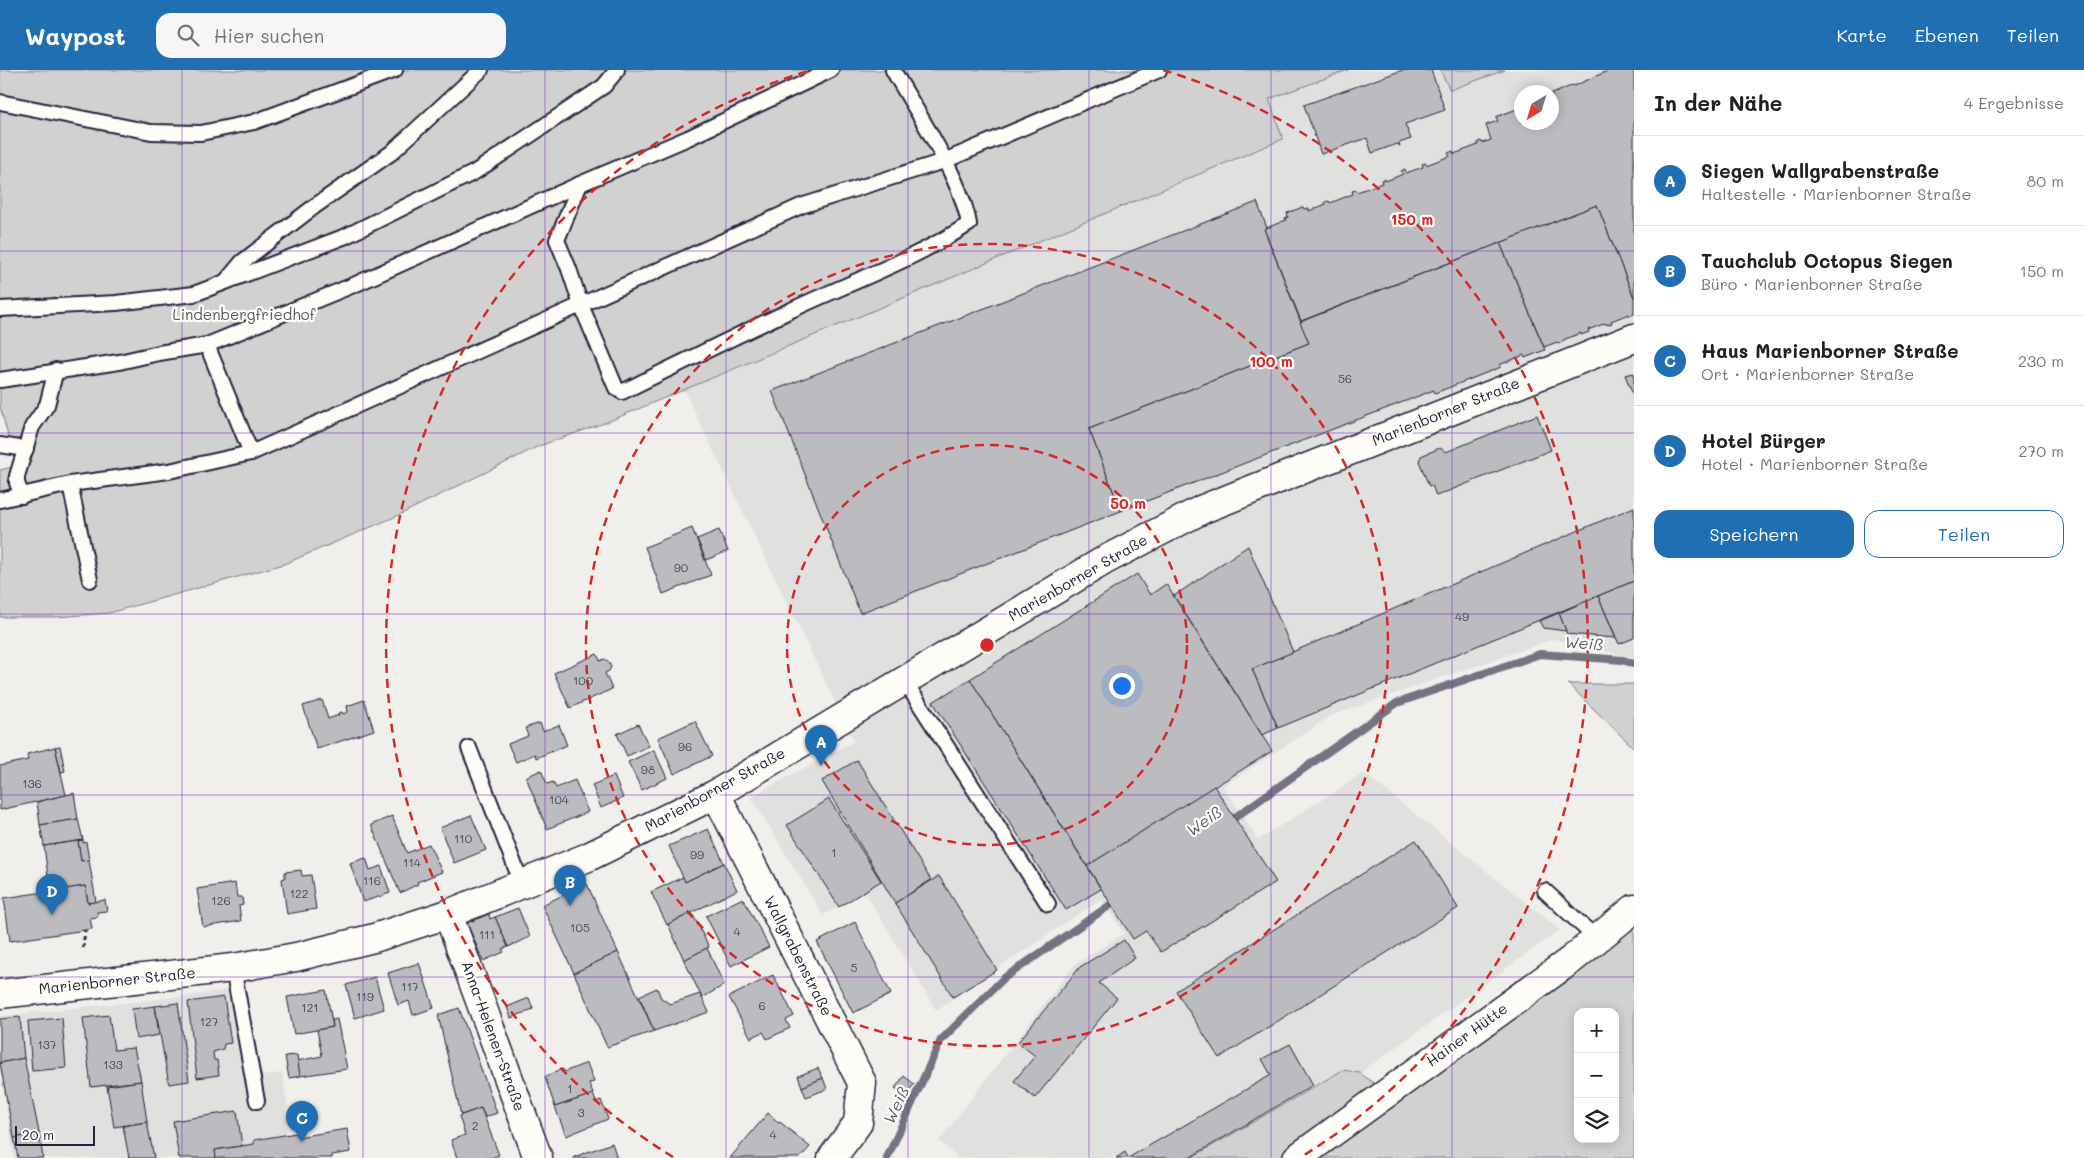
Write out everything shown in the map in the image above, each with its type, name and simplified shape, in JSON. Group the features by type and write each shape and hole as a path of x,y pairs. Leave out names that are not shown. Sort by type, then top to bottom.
{"main road":[{"name":"Marienborner Straße","path":"0,994 233,968 296,957 374,938 448,914 588,857 716,794 1105,560 1203,509 1634,338"},
{"name":"Wallgrabenstraße","path":"716,794 862,1083 858,1123 832,1158"},
{"name":"Hainer Hütte","path":"1297,1158 1597,939 1634,909"},
{"name":"Anna-Helenen-Straße","path":"448,914 538,1158"}],"lane":[{"path":"0,102 151,132 201,133 254,122 395,70"},
{"path":"224,283 242,262 315,206 391,153 482,70"},
{"path":"0,308 116,303 194,294 346,236 475,172 604,86 617,70"},
{"path":"0,380 56,370 119,362 159,352 207,346 356,284 688,138 831,70"},
{"path":"580,184 557,240 581,305 616,388 622,392 788,312 897,264 947,238 969,224 966,208 944,161 893,70"},
{"path":"0,500 70,484 169,471 251,453 800,206 944,161 1159,70"},
{"path":"207,346 251,453"},
{"path":"22,496 17,483 17,476 32,427 47,405 56,370"},
{"path":"0,445 26,450"},
{"path":"70,484 90,580"},
{"path":"904,680 1048,904"},
{"path":"469,748 522,884"},
{"path":"1545,892 1597,939"},
{"path":"233,968 257,1100"}],"path":[{"path":"83,948 85,930"}],"shaded area":[{"path":"1348,70 1440,70 1450,90 1505,70 1634,70 1634,658 1554,639 1333,715 1223,786 1258,840 1364,773 1560,930 1360,1073 1343,1070 1191,1158 958,1158 939,1141 1074,965 1124,933 1101,899 936,1010 865,892 823,915 751,797 854,741 684,390 1283,139 1269,99"},
{"path":"240,988 253,1077 282,1073 288,1109 285,1109 286,1127 293,1158 14,1158 0,1069 0,1016 178,997"}],"green space":[{"name":"Lindenbergfriedhof","path":"0,70 1348,70 1269,99 1283,139 607,422 539,446 397,516 284,564 109,613 56,617 0,617 0,470 16,466 0,406"},
{"path":"1440,70 1505,70 1450,90"},
{"path":"1568,684 1634,684 1634,748"},
{"path":"1634,926 1634,1158 1191,1158 1343,1070 1360,1073 1390,1095 1569,980"}],"building":[{"path":"1403,70 1431,70 1445,110 1405,124 1411,139 1399,143 1400,146 1397,144 1372,153 1367,138 1321,154 1304,105"},
{"path":"1610,70 1634,70 1634,298 1597,205 1301,321 1264,229 1286,220 1285,218 1288,217 1287,213 1303,207 1304,209 1309,208 1309,211 1326,204 1325,202 1329,201 1330,203 1353,194 1352,191 1356,190 1357,192 1382,183 1381,180 1385,179 1386,181 1403,174 1401,171 1405,169 1406,173 1423,167 1422,164 1426,163 1426,165 1450,156 1448,153 1453,151 1454,154 1478,145 1478,142 1481,141 1482,143 1491,140 1486,125 1498,121 1496,117 1514,110 1514,130 1559,130 1559,91"},
{"path":"1257,202 1267,228 1264,229 1309,343 1089,429 1121,511 860,613 772,391"},
{"path":"1597,205 1634,298 1634,314 1630,316 1629,314 1611,321 1612,323 1607,325 1606,323 1588,330 1589,332 1581,335 1581,333 1558,344 1557,342 1544,347 1500,243"},
{"path":"1500,243 1545,350 1525,358 1524,355 1499,365 1501,367 1435,393 1434,390 1121,511 1089,429 1309,343 1300,322"},
{"path":"1634,373 1634,397 1625,375"},
{"path":"1537,415 1551,450 1436,496 1432,485 1429,486 1419,461 1421,456 1440,448 1446,452"},
{"path":"1634,507 1634,581 1278,728 1252,669"},
{"path":"692,528 711,575 663,594 645,547"},
{"path":"719,530 728,551 706,560 697,539"},
{"path":"1248,546 1293,652 1252,669 1278,728 1262,735 1174,596"},
{"path":"1137,574 1150,595 1166,584 1272,751 1087,866 970,679"},
{"path":"1634,581 1634,638 1619,644 1598,596"},
{"path":"1598,596 1616,638 1567,634 1559,613"},
{"path":"1559,613 1566,631 1543,628 1539,621"},
{"path":"597,654 600,661 604,659 608,661 611,667 605,673 612,689 570,708 554,673"},
{"path":"970,679 1101,889 1066,910 933,702"},
{"path":"322,700 328,719 339,715 338,713 348,712 347,706 364,700 374,730 317,749 303,706"},
{"path":"695,721 712,756 674,774 658,738"},
{"path":"540,723 543,731 559,725 567,745 536,758 535,754 516,762 508,744 528,736 525,728"},
{"path":"638,724 649,746 627,756 617,734"},
{"path":"60,746 65,771 61,772 55,747"},
{"path":"55,747 66,795 0,810 0,766 28,760 27,754"},
{"path":"654,750 667,778 642,790 628,762"},
{"path":"857,760 931,880 895,903 822,781"},
{"path":"541,770 547,784 553,782 556,788 575,780 588,812 547,829 526,777"},
{"path":"614,776 623,798 601,808 592,785"},
{"path":"1214,786 1276,882 1161,952 1146,931 1133,939 1087,866"},
{"path":"74,793 78,819 40,825 37,802"},
{"path":"829,799 881,881 839,907 787,825"},
{"path":"471,815 486,850 454,863 440,828"},
{"path":"392,816 407,853 429,844 442,872 417,882 418,884 400,893 371,825"},
{"path":"78,819 83,840 44,846 40,825"},
{"path":"708,829 724,863 685,882 669,846"},
{"path":"83,840 83,843 86,842 89,860 81,861 78,841"},
{"path":"1416,840 1458,908 1219,1058 1176,991"},
{"path":"78,841 81,861 89,860 96,902 88,903 85,886 50,892 44,846"},
{"path":"366,858 370,870 381,866 390,893 363,902 350,863"},
{"path":"724,863 737,890 667,925 651,892 683,877 685,882"},
{"path":"301,870 302,876 311,875 316,909 287,914 282,879 285,878 285,872"},
{"path":"939,876 997,970 953,997 895,903"},
{"path":"235,883 237,897 242,897 243,905 239,906 241,921 203,927 197,889"},
{"path":"587,884 618,952 574,973 542,905"},
{"path":"85,886 88,903 105,900 107,911 97,912 98,917 90,918 92,929 10,941 4,898"},
{"path":"743,898 769,947 731,966 706,916"},
{"path":"518,908 530,937 508,947 495,917"},
{"path":"692,913 709,947 684,960 668,924"},
{"path":"489,914 490,919 495,917 508,947 502,949 504,952 483,961 467,923"},
{"path":"855,922 891,994 853,1013 817,942"},
{"path":"1124,940 1135,958 1099,983 1117,998 1035,1098 1014,1081 1035,1056 1018,1042 1080,967"},
{"path":"707,948 724,985 702,998 684,960"},
{"path":"618,952 654,1031 607,1047 574,973"},
{"path":"419,963 434,1008 413,1015 409,1001 398,1005 388,973"},
{"path":"773,975 794,1016 786,1020 790,1028 767,1039 763,1032 751,1038 729,997"},
{"path":"375,977 384,1009 355,1018 346,985"},
{"path":"657,988 661,998 670,1004 700,994 709,1012 654,1031 639,996"},
{"path":"326,990 333,1027 294,1034 287,997"},
{"path":"224,997 231,1043 224,1044 223,1049 213,1052 214,1060 217,1060 219,1075 197,1078 188,1002"},
{"path":"529,998 533,1009 511,1018 507,1007"},
{"path":"178,1003 189,1081 169,1084 155,1006"},
{"path":"155,1006 159,1035 136,1039 132,1009"},
{"path":"459,1008 497,1113 485,1117 481,1108 461,1115 438,1015"},
{"path":"109,1015 114,1050 134,1048 141,1081 91,1087 83,1018"},
{"path":"20,1017 24,1058 0,1063 0,1019"},
{"path":"62,1018 66,1068 32,1071 28,1021"},
{"path":"337,1019 347,1069 300,1076 297,1061 322,1056 317,1030 333,1027 332,1020"},
{"path":"1290,1044 1313,1085 1189,1158 1128,1158 1271,1075 1262,1059"},
{"path":"297,1055 300,1076 289,1078 285,1056"},
{"path":"24,1058 39,1133 14,1138 0,1063"},
{"path":"587,1063 594,1082 589,1083 593,1094 555,1107 545,1077 556,1071 563,1069 564,1072"},
{"path":"818,1068 823,1078 802,1087 798,1076"},
{"path":"904,1076 914,1084 906,1095 895,1088"},
{"path":"823,1078 827,1089 806,1097 802,1087"},
{"path":"141,1081 147,1122 114,1127 107,1086"},
{"path":"593,1094 596,1102 601,1100 608,1119 566,1136 555,1107"},
{"path":"481,1108 499,1155 491,1158 457,1158 451,1140 465,1135 459,1116"},
{"path":"237,1111 242,1146 215,1150 216,1158 179,1158 173,1121"},
{"path":"768,1113 810,1147 800,1158 730,1158"},
{"path":"147,1122 154,1158 129,1158 123,1126"},
{"path":"347,1129 351,1152 332,1155 332,1158 216,1158 215,1150 254,1144 254,1140 296,1133 297,1137"},
{"path":"39,1133 43,1158 18,1158 14,1138"},
{"path":"612,1143 617,1158 574,1158 574,1157"},
{"path":"1125,1152 1128,1158 1116,1158"}],"waterway":[{"name":"Weiß","path":"1227,823 1397,703 1540,654 1623,660 1634,664"},
{"name":"Weiß","path":"887,1158 941,1040 1004,978 1119,899"}],"place":[{"name":"Siegen Wallgrabenstraße","path":"821,766"},
{"name":"Tauchclub Octopus Siegen","path":"570,906"},
{"name":"Hotel Bürger","path":"52,915"},
{"name":"Haus Marienborner Straße","path":"302,1142"}]}
